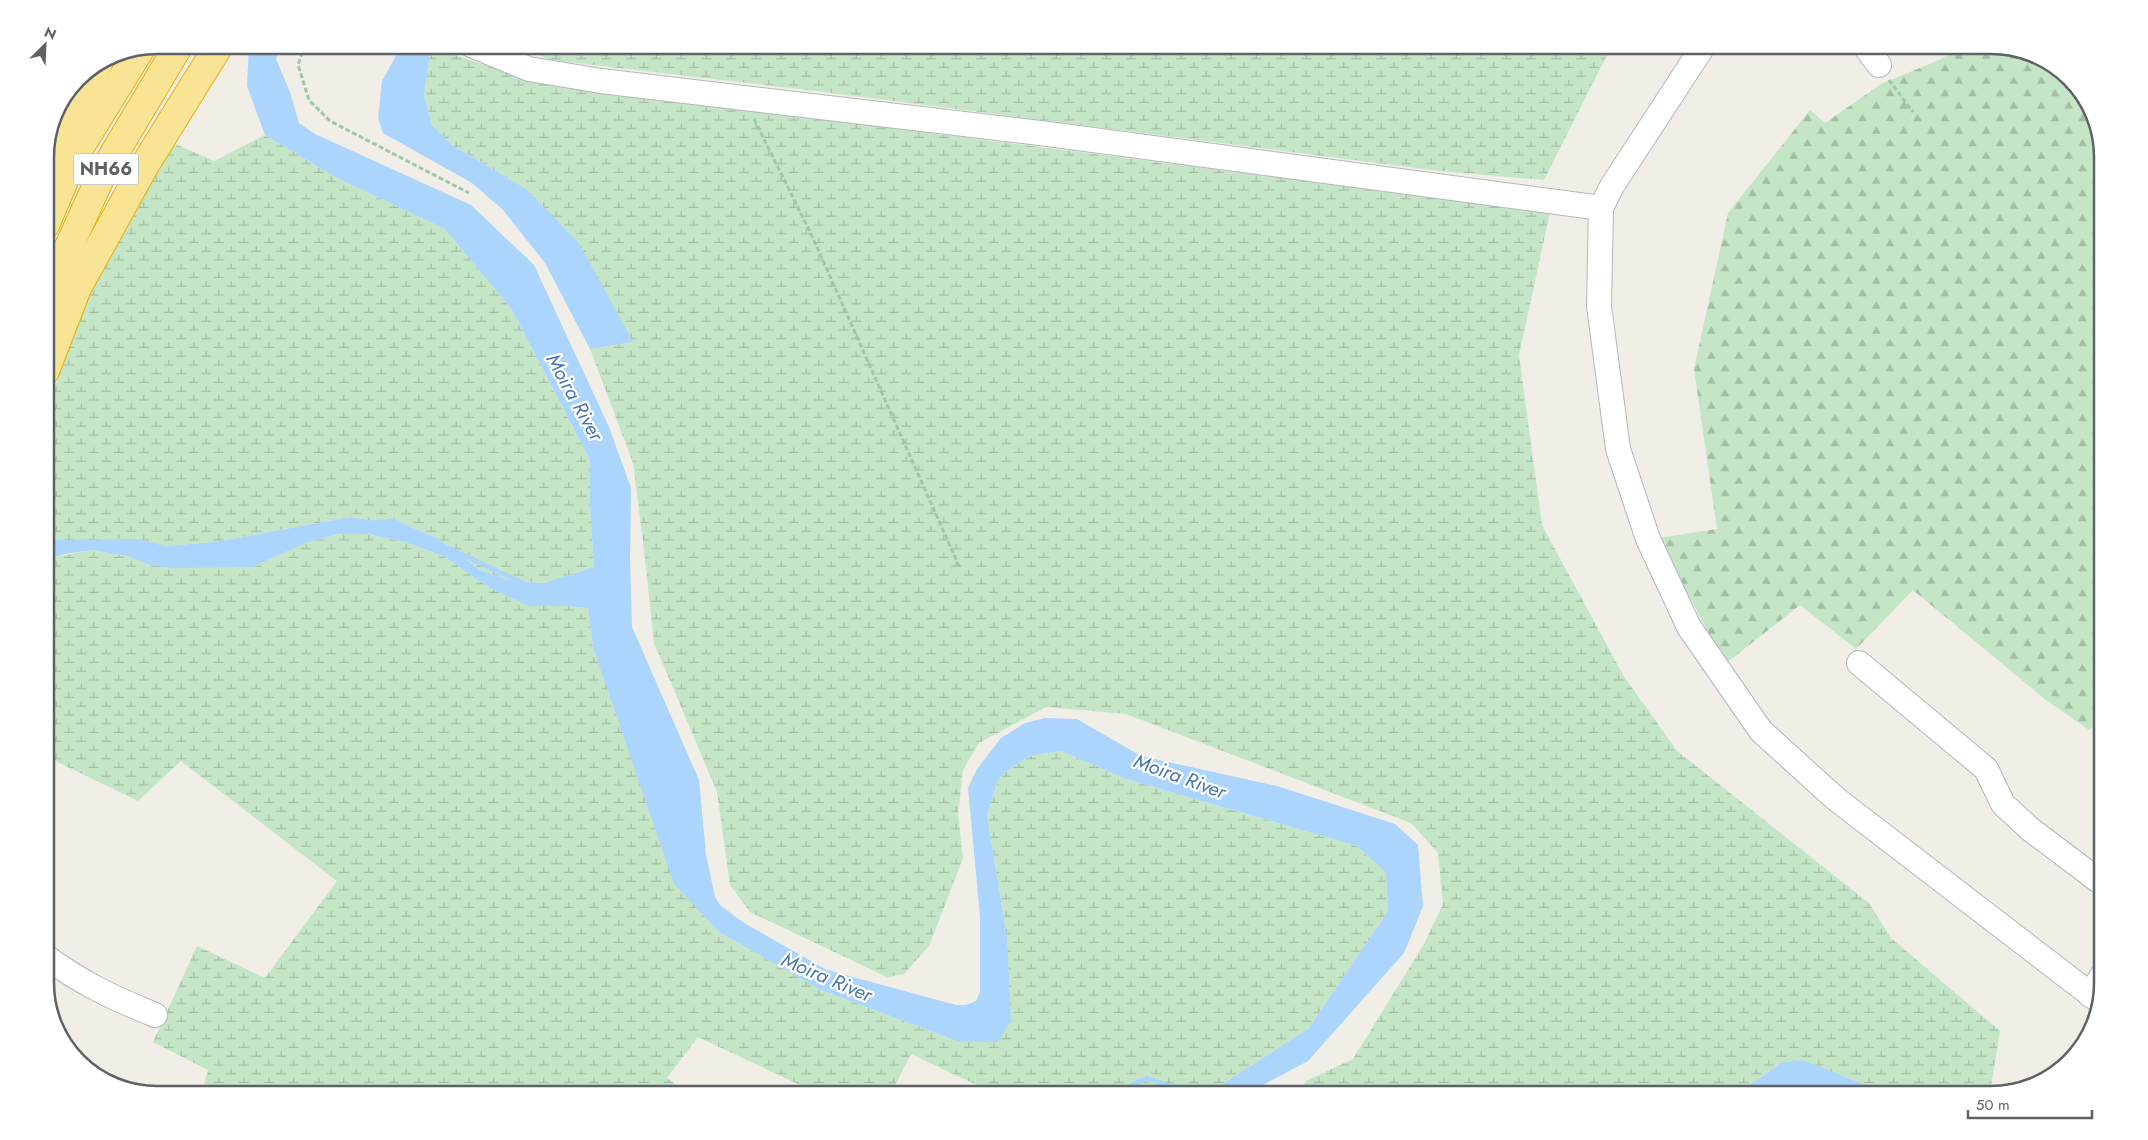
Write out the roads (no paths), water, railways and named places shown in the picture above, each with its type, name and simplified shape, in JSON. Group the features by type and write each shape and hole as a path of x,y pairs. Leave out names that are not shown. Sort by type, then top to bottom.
{"highway":[{"name":"NH66","path":"54,279 102,174 174,54"},
{"path":"54,348 77,288 146,163 213,54"},
{"name":"NH66","path":"54,204 75,155 136,56"},
{"path":"54,150 91,77"}],"street":[{"path":"493,54 529,69 601,81 1048,134 1601,208"},
{"path":"1698,54 1612,186 1601,208 1599,306 1618,449 1648,539 1689,627 1761,731 1836,800 2093,997"},
{"path":"1870,54 1878,65"},
{"path":"1859,663 1986,769 2003,804 2030,829 2094,878"},
{"path":"54,962 79,980 111,997 155,1015"}],"water":[{"name":"Moira River","path":"249,54 278,54 276,59 290,92 299,123 315,134 471,205 534,265 609,427 631,488 630,559 632,627 699,780 706,855 715,897 720,905 744,923 827,970 956,1005 966,1005 976,1001 980,992 980,916 968,788 977,769 1001,738 1025,723 1045,718 1077,719 1141,756 1277,786 1395,824 1418,845 1423,906 1404,953 1308,1061 1261,1086 1222,1086 1224,1083 1309,1028 1388,911 1386,873 1357,846 1126,779 1061,751 1029,756 999,777 987,815 1007,937 1011,1021 998,1042 957,1041 821,990 719,932 674,884 593,647 588,608 528,606 490,588 443,556 405,542 367,534 338,534 303,544 253,567 173,568 150,565 127,556 92,550 54,556 54,540 138,539 165,546 215,542 351,517 411,527 437,538 480,570 509,580 544,583 594,567 590,506 590,460 512,310 445,229 335,177 265,135 247,86"},
{"path":"397,54 430,54 424,95 432,125 452,145 526,189 579,243 633,342 590,349 545,263 503,210 472,183 383,133 378,118 382,81"},
{"path":"1801,1060 1867,1086 1749,1086 1781,1063"}],"waterway":[{"path":"372,523 393,521 409,529"},
{"path":"448,548 522,583"},
{"path":"54,555 66,551"},
{"path":"1132,1086 1147,1078 1169,1086"}]}
